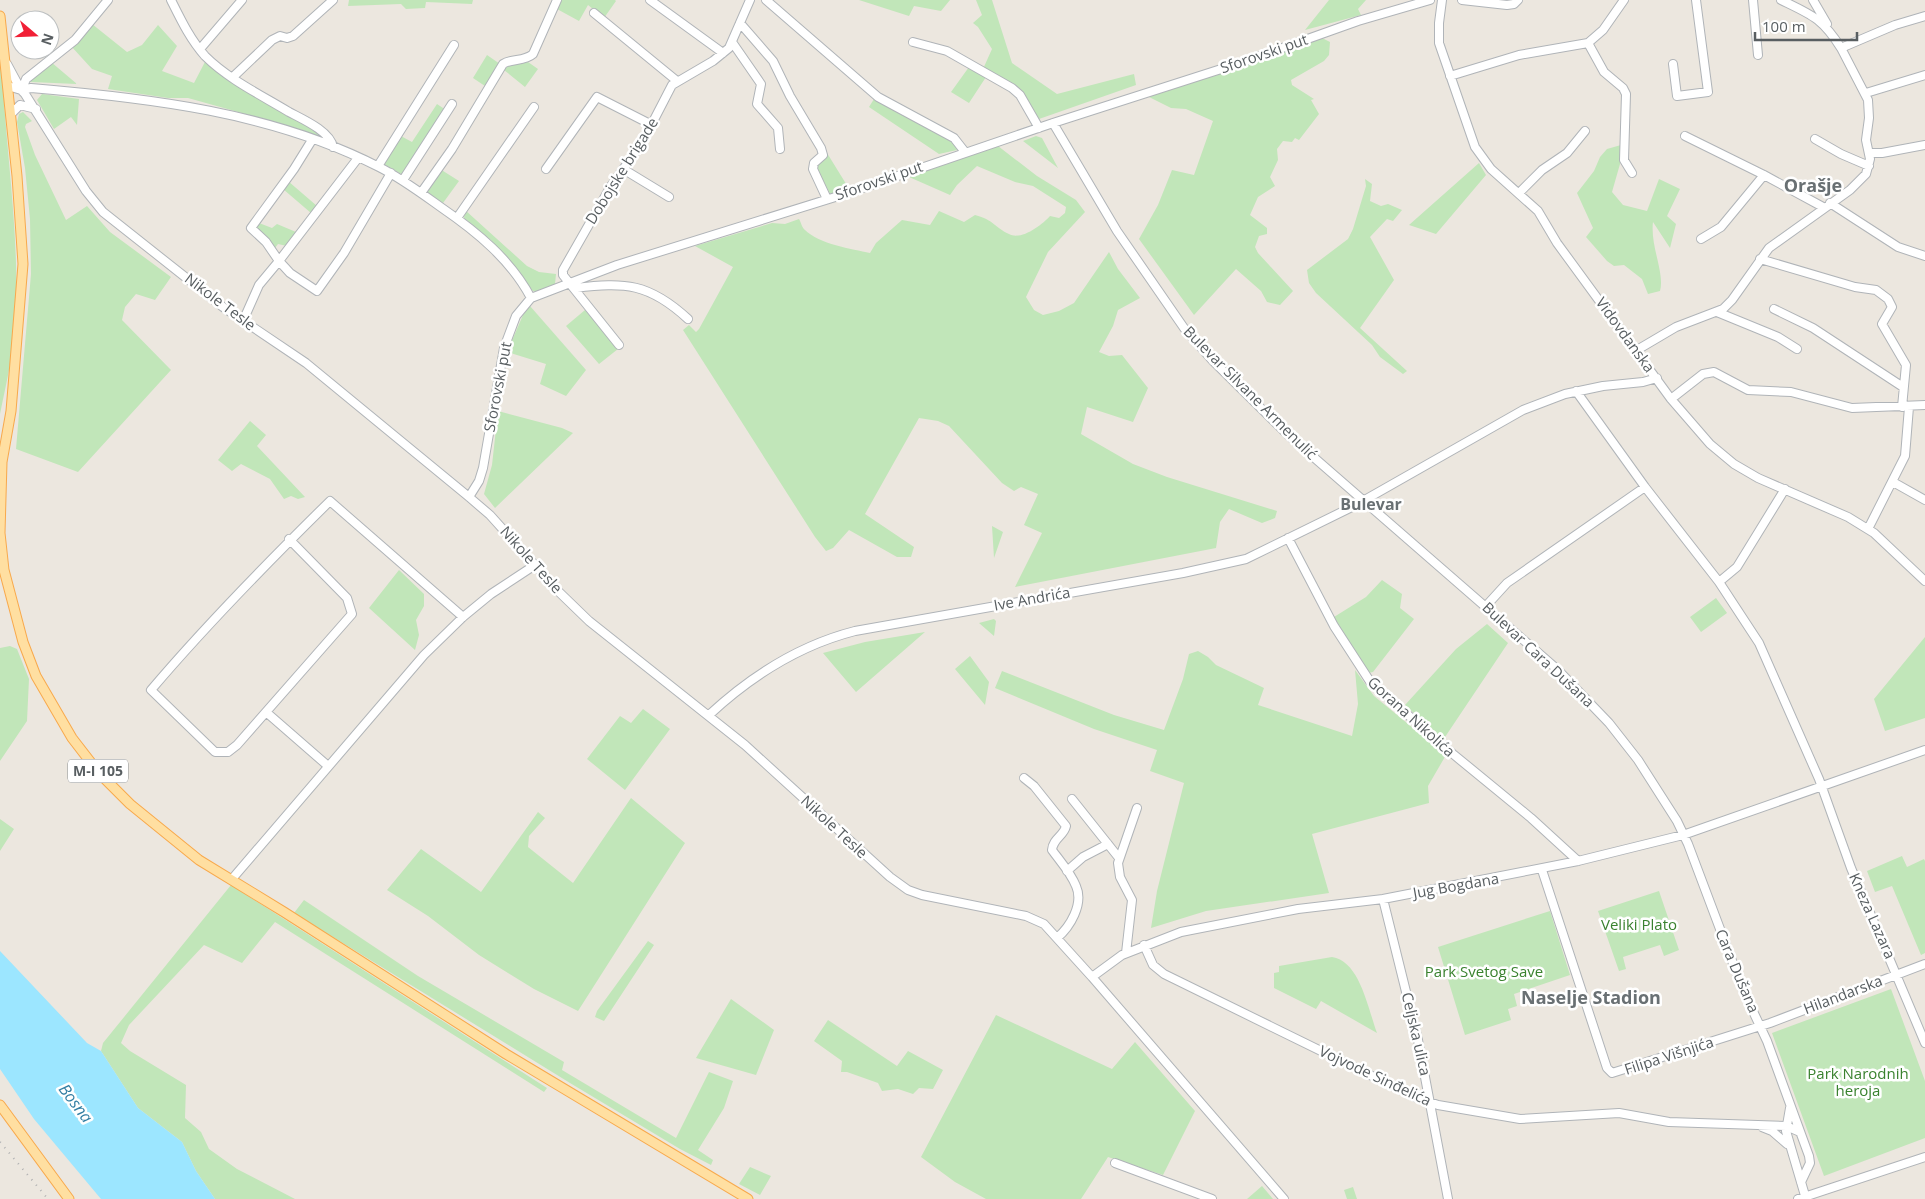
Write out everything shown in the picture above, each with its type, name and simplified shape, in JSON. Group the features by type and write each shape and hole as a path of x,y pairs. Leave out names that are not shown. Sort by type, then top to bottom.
{"main road":[{"name":"M-I 105","path":"0,16 11,114 23,264 11,411 2,462 0,507 4,570 22,642 40,684 72,738 99,773 130,804 162,832 199,860 232,879 506,1054 748,1199"},
{"path":"0,1105 69,1199"}],"street":[{"path":"21,89 26,79 75,40 108,0"},
{"path":"182,0 173,4 185,28 200,49 233,77 314,127 329,139 333,147"},
{"path":"200,49 242,0"},
{"path":"233,77 272,40 280,36 287,38 293,36 333,0"},
{"path":"422,193 452,149 503,64 527,58 532,54 557,0"},
{"path":"650,0 723,53"},
{"name":"Dobojske brigade","path":"572,285 563,275 564,270 611,186 642,143 668,92 677,80 723,53 732,42 750,0"},
{"path":"766,0 878,97 954,138 965,152"},
{"name":"Sforovski put","path":"469,497 479,481 483,468 504,348 516,316 531,298 965,152 1243,62 1358,21 1430,0"},
{"name":"Vidovdanska","path":"1442,0 1438,32 1450,76 1475,147 1491,169 1544,218 1558,243 1671,398 1718,452 1758,478 1840,512 1868,529 1925,581"},
{"path":"1462,0 1507,5 1514,4 1518,0"},
{"path":"1450,76 1519,55 1588,43 1603,30 1624,0"},
{"path":"1673,64 1678,96 1708,92 1696,0"},
{"path":"1753,0 1758,55"},
{"path":"1781,0 1816,16 1828,28"},
{"path":"1637,350 1676,327 1717,312 1732,300 1760,259 1770,248 1809,221 1826,205 1860,182 1869,166 1870,153 1866,140 1869,108 1866,93 1813,0"},
{"path":"594,13 677,80"},
{"path":"1841,48 1895,25 1925,16"},
{"path":"740,23 773,62 790,96 821,148 823,155 814,163 813,169 827,198"},
{"path":"732,42 762,87 757,104 778,128 780,149"},
{"path":"913,42 947,51 1012,88 1020,95 1039,128"},
{"path":"1588,43 1604,72 1625,90 1627,108 1624,160 1632,173"},
{"path":"378,166 454,45"},
{"name":"Nikole Tesle","path":"5,60 21,89 36,109 90,196 103,212 243,321 306,363 469,497 490,515 534,566 588,621 751,750 861,853 898,884 908,890 936,898 1034,918 1044,924 1284,1199"},
{"path":"1866,93 1925,75"},
{"path":"8,86 21,89 125,98 208,110 245,118 333,147 378,166 403,180 477,233 522,282 531,298"},
{"path":"546,169 597,97 652,125"},
{"path":"403,180 452,104"},
{"path":"11,114 20,105 36,109"},
{"path":"457,218 534,107"},
{"name":"Bulevar Silvane Armenulić","path":"1053,123 1117,231 1184,328 1287,434 1365,500"},
{"path":"1519,193 1542,170 1567,153 1585,130"},
{"path":"1686,136 1826,205 1898,246 1925,256"},
{"path":"1815,139 1841,154 1869,166"},
{"path":"312,140 251,228 266,242 290,273 317,292 344,253 391,173"},
{"path":"1870,153 1882,153 1925,145"},
{"path":"243,321 259,285 358,158"},
{"path":"623,169 669,197"},
{"path":"1701,239 1721,227 1764,175"},
{"path":"1760,259 1854,287 1876,290 1888,298 1892,307 1882,326 1906,365 1904,388 1907,449 1893,482 1868,529"},
{"path":"572,285 621,285 644,289 664,299 688,319"},
{"path":"572,285 587,307 619,345"},
{"path":"1774,309 1820,332 1904,388"},
{"path":"1717,312 1778,337 1797,348"},
{"path":"1671,398 1703,374 1714,372 1748,390 1791,392 1852,408 1925,405"},
{"name":"Ive Andrića","path":"709,715 752,680 809,645 823,640 855,631 1183,573 1246,559 1365,500 1523,410 1576,391 1615,384 1643,382 1656,378"},
{"name":"Kneza Lazara","path":"1576,391 1645,487 1719,582 1759,643 1822,787 1851,868 1898,974 1925,1043"},
{"path":"1893,482 1925,500"},
{"path":"1486,606 1507,583 1645,487"},
{"path":"1719,582 1737,566 1784,489"},
{"name":"Bulevar Cara Dušana","path":"1365,500 1571,682 1609,723 1658,790 1683,835"},
{"path":"289,539 347,598 351,605 352,614 237,745 228,752 215,752 151,690 289,539 330,501 462,617"},
{"name":"Gorana Nikolića","path":"1288,538 1334,626 1371,684 1531,818 1578,862"},
{"path":"232,879 424,655 462,617 491,594 534,566"},
{"path":"266,712 328,766"},
{"name":"Jug Bogdana","path":"1092,977 1126,953 1181,932 1246,918 1383,899 1578,862 1683,835 1925,750"},
{"path":"1024,778 1034,786 1064,823 1064,832 1054,841 1052,850 1076,884 1078,898 1072,922 1057,938"},
{"path":"1072,799 1119,858"},
{"path":"1126,953 1132,900 1120,877 1119,858 1137,808"},
{"name":"Cara Dušana","path":"1683,835 1810,1156 1810,1163 1801,1182"},
{"path":"1067,872 1083,857 1108,844"},
{"name":"Filipa Višnjića","path":"1542,870 1607,1068 1610,1072 1616,1074 1760,1026"},
{"name":"Celjska ulica","path":"1383,899 1432,1103 1448,1199"},
{"name":"Vojvode Sinđelića","path":"1144,945 1153,965 1164,974 1432,1103 1520,1118 1619,1113 1669,1122 1786,1126"},
{"name":"Hilandarska","path":"1760,1026 1925,964"},
{"path":"1790,1108 1786,1126 1788,1145 1801,1182 1803,1198 1925,1157"},
{"name":"Vojvode Sinđelića","path":"1758,1126 1772,1130 1788,1145"},
{"path":"1786,1126 1800,1132"},
{"path":"1114,1163 1212,1199"}],"green space":[{"path":"349,0 473,0 472,4 426,2 425,8 406,9 401,4 348,6"},
{"path":"561,0 616,1 604,18 588,5 579,21 557,9"},
{"path":"859,0 950,0 941,11 914,6 909,16"},
{"path":"976,0 992,0 1012,63 1057,94 1134,74 1136,85 1039,119 1019,89 983,69 992,49 978,27 973,23 982,15"},
{"path":"1329,0 1366,0 1358,9 1361,15 1305,30"},
{"path":"92,24 127,52 142,45 158,25 177,46 162,71 194,83 206,60 319,134 324,142 277,123 188,98 168,98 108,89 112,76 92,69 71,46"},
{"path":"1322,38 1330,42 1329,55 1324,61 1291,80 1292,85 1314,99 1311,100 1319,114 1299,140 1295,138 1292,142 1283,141 1277,149 1278,160 1270,177 1275,186 1258,197 1250,215 1267,228 1267,234 1259,236 1255,247 1258,253 1293,291 1280,305 1267,302 1261,291 1236,269 1194,315 1139,239 1158,205 1172,170 1194,175 1213,121 1186,109 1171,108 1147,96"},
{"path":"487,55 500,64 488,88 473,78"},
{"path":"51,62 77,84 31,82 31,79"},
{"path":"528,62 538,69 525,87 504,70 510,64"},
{"path":"0,64 2,64 14,227 16,292 13,347 0,414"},
{"path":"969,67 986,77 969,103 951,92"},
{"path":"42,94 79,99 77,125 71,117 54,129 37,100"},
{"path":"874,99 955,142 957,150 939,154 869,107"},
{"path":"437,104 446,110 403,175 382,163 399,135 412,142"},
{"path":"23,112 32,121 26,124 25,127 35,155 66,220 87,206 110,232 171,277 155,300 136,294 125,307 122,320 171,370 78,472 16,449 31,274 30,219 25,168 17,122 19,114"},
{"path":"1036,136 1042,138 1058,168 1023,141"},
{"path":"1621,145 1620,164 1612,192 1623,205 1647,211 1659,179 1680,189 1667,216 1676,224 1670,248 1653,222 1661,284 1660,291 1648,294 1642,279 1624,265 1614,266 1607,261 1586,237 1593,228 1577,193 1594,171 1600,157 1607,149"},
{"path":"998,146 1037,176 1076,200 1085,212 1048,252 1026,297 1034,310 1043,315 1059,311 1074,303 1109,252 1118,269 1140,298 1118,310 1113,326 1099,352 1109,356 1122,355 1148,388 1133,422 1087,407 1081,434 1133,464 1167,477 1277,511 1275,518 1262,523 1229,509 1220,522 1216,548 1015,587 1042,533 1024,525 1038,494 1021,487 1014,491 1002,483 949,426 938,421 919,418 865,514 914,547 911,557 897,557 849,530 833,548 826,551 815,537 683,330 689,325 696,332 699,329 733,267 695,246 772,223 785,224 799,219 804,229 819,239 870,253 876,243 902,220 930,225 939,211 964,222 975,215 981,217 1014,236 1031,231 1050,216 1059,218 1065,213 1066,207 1033,186 1015,182 977,166 957,185 950,195 909,177"},
{"path":"827,153 848,187 830,194 816,167 824,160"},
{"path":"1479,163 1486,175 1436,234 1409,225"},
{"path":"440,169 459,181 443,203 428,194 427,190"},
{"path":"1365,179 1372,184 1370,201 1381,206 1388,204 1402,210 1393,221 1387,219 1370,237 1394,280 1360,328 1407,371 1403,374 1380,357 1372,345 1316,293 1309,283 1307,270 1348,239 1353,229 1366,186"},
{"path":"288,181 317,206 311,213 283,189"},
{"path":"465,210 527,266 539,272 556,274 555,284 537,292 533,291 491,240 464,218"},
{"path":"259,223 272,228 277,224 296,232 287,246 278,244 275,248 256,228"},
{"path":"530,306 586,370 566,396 540,384 546,364 507,352 523,315"},
{"path":"585,310 618,349 599,364 566,326"},
{"path":"498,411 562,428 573,433 495,508 484,494 492,465"},
{"path":"250,421 266,435 257,446 305,497 298,499 291,496 284,499 270,479 241,464 232,471 218,460"},
{"path":"992,526 1003,532 994,558"},
{"path":"399,570 424,594 424,606 416,620 419,635 415,650 369,608"},
{"path":"1382,580 1402,594 1400,608 1414,619 1373,672 1368,673 1334,617 1366,597"},
{"path":"1716,598 1727,613 1701,632 1690,617"},
{"path":"994,619 996,621 994,636 979,623"},
{"path":"1487,624 1508,643 1443,740 1405,705 1456,649"},
{"path":"925,632 856,692 823,653 865,642"},
{"path":"1925,637 1925,718 1885,731 1874,699"},
{"path":"10,646 17,649 29,679 27,721 0,761 0,648"},
{"path":"1198,651 1216,665 1264,688 1258,705 1352,736 1358,704 1355,670 1374,696 1446,755 1428,786 1429,803 1312,834 1329,893 1206,911 1151,928 1157,891 1184,783 1150,771 1157,750 1094,729 995,688 1002,671 1114,715 1164,730 1183,679 1189,654"},
{"path":"970,656 989,682 985,705 955,669"},
{"path":"643,709 670,729 625,790 587,759 620,716 631,723"},
{"path":"631,798 685,843 578,1011 534,989 479,955 428,916 387,890 421,849 481,892 538,812 545,818 529,836 528,847 573,883"},
{"path":"0,819 14,829 0,851"},
{"path":"1902,856 1907,867 1924,859 1925,861 1925,953 1921,955 1892,886 1875,892 1867,871"},
{"path":"231,885 547,1088 544,1092 275,922 242,963 204,945 129,1025 121,1043 130,1051 186,1085 185,1118 201,1132 209,1149 237,1169 295,1199 215,1199 196,1171 182,1142 138,1108 101,1051 103,1043"},
{"name":"Veliki Plato","path":"1659,891 1679,950 1664,956 1660,945 1623,957 1626,969 1619,971 1598,911"},
{"path":"304,900 418,976 564,1062 562,1070 676,1138 709,1072 733,1081 724,1108 698,1150 713,1160 711,1165 680,1149 570,1083 294,913"},
{"name":"Park Svetog Save","path":"1550,911 1570,975 1514,994 1517,1006 1508,1009 1511,1020 1465,1035 1438,947"},
{"path":"648,941 654,945 604,1021 595,1017 597,1011"},
{"path":"1332,957 1342,960 1356,976 1377,1033 1321,1001 1316,1009 1274,988 1274,973 1279,972 1279,966"},
{"name":"Park Narodnih heroja","path":"1891,989 1925,1081 1925,1138 1824,1176 1772,1033"},
{"path":"731,999 774,1030 756,1075 696,1058"},
{"path":"996,1015 1112,1069 1135,1042 1195,1111 1163,1175 1108,1157 1081,1199 986,1199 955,1182 921,1157"},
{"path":"828,1020 897,1066 908,1051 943,1070 933,1089 919,1088 913,1094 898,1089 882,1091 878,1083 847,1072 841,1072 842,1061 814,1041"},
{"path":"750,1167 771,1176 760,1195 739,1184"},
{"path":"1262,1186 1273,1199 1247,1199"},
{"path":"1353,1187 1357,1199 1347,1199 1344,1190"}],"water":[{"name":"Bosna","path":"0,951 87,1043 101,1051 138,1108 182,1142 196,1171 215,1199 101,1199 34,1119 0,1069"}],"railway":[{"path":"0,1142 48,1199"}],"district":[{"name":"Orašje","path":"1813,186"},
{"name":"Bulevar","path":"1371,504"},
{"name":"Naselje Stadion","path":"1591,998"}]}
